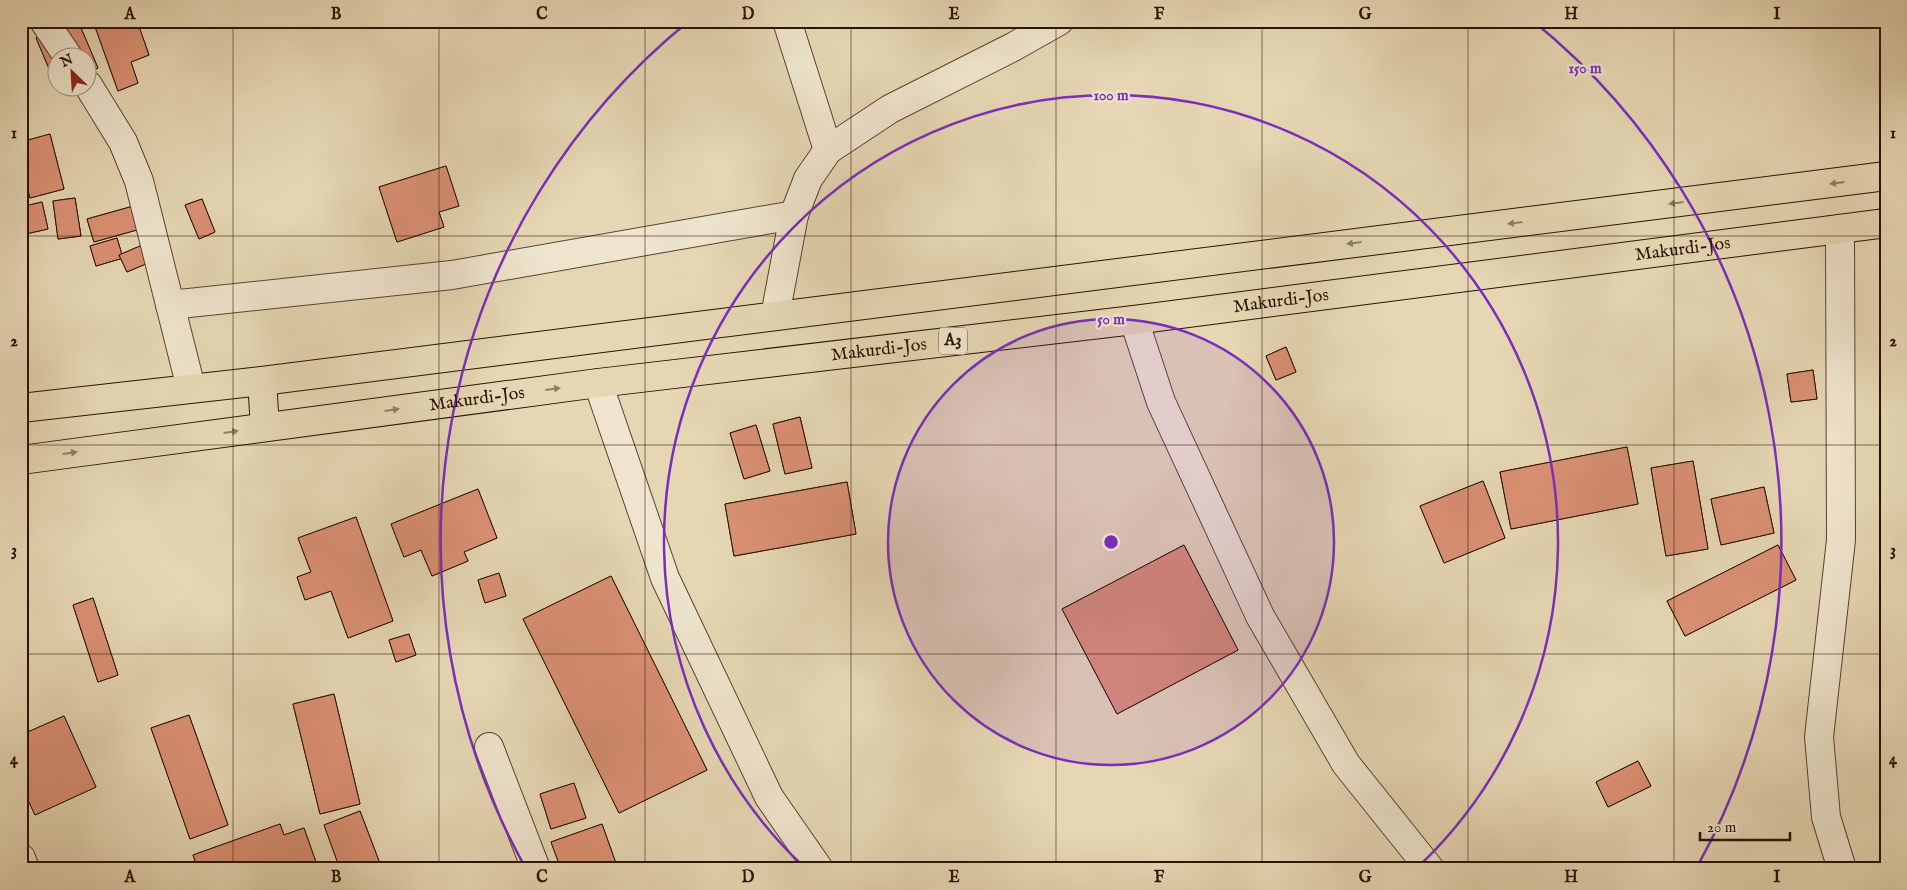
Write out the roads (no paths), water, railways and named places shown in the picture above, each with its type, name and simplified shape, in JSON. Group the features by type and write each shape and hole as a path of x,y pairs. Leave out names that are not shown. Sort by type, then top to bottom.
{"highway":[{"path":"21,408 262,381 1886,176"},
{"name":"Makurdi-Jos","path":"21,460 598,383 1134,320 1886,223"},
{"path":"262,381 265,427"}],"street":[{"path":"44,21 62,48"},
{"path":"787,21 828,150"},
{"path":"775,316 794,215 808,179 828,150 890,109 1013,47 1059,21"},
{"path":"96,98 123,142 139,181 191,388"},
{"path":"170,305 452,275 794,215"},
{"path":"1840,229 1841,540 1819,737 1826,817 1842,869"},
{"path":"1134,320 1161,402 1260,616 1346,764 1430,869"},
{"path":"598,383 665,578 769,797 819,869"},
{"path":"489,747 536,869"},
{"path":"21,858 25,869"}]}
